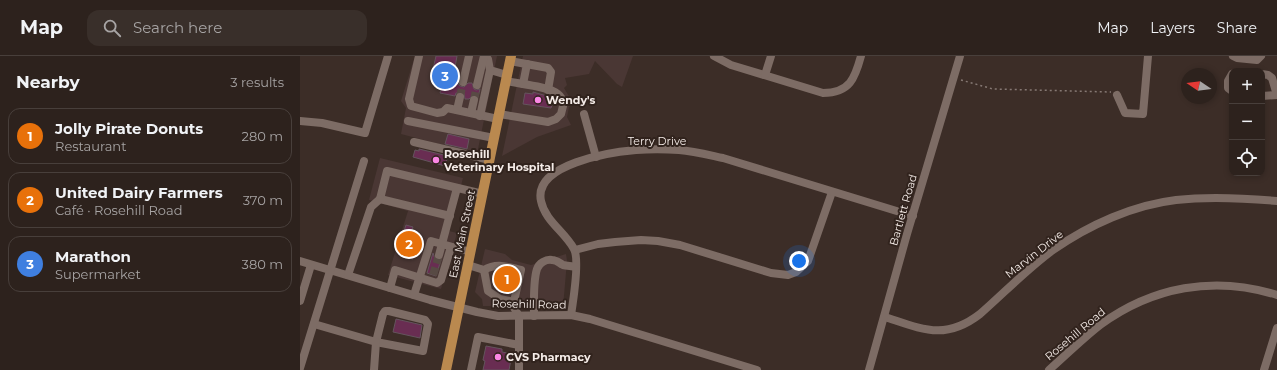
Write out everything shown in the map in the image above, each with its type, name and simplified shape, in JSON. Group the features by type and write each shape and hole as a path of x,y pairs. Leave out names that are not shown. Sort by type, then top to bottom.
{"main road":[{"name":"East Main Street","path":"446,370 511,59"}],"street":[{"path":"300,121 322,123 365,133 388,56"},
{"path":"419,56 409,99 411,106 437,113 443,112 447,108 480,116 521,118 548,122 556,119 561,114 564,102 559,94 523,84 490,70"},
{"path":"463,82 470,56"},
{"path":"480,116 490,70 488,59 485,56"},
{"path":"477,84 485,56"},
{"path":"714,56 731,64 823,93 837,92 852,81 861,56"},
{"path":"765,75 771,56"},
{"name":"Bartlett Road","path":"869,370 960,56"},
{"path":"1117,95 1125,113 1143,114 1148,56"},
{"path":"1233,56 1237,58 1257,60 1261,56"},
{"path":"511,59 548,68 551,72 548,90"},
{"path":"523,84 527,64"},
{"path":"1265,74 1272,78 1277,95 1265,96"},
{"path":"1229,79 1229,89"},
{"path":"457,110 460,97"},
{"path":"471,113 474,100"},
{"path":"584,114 596,156"},
{"path":"408,121 494,138"},
{"path":"414,142 490,160"},
{"name":"Terry Drive","path":"575,250 545,210 541,201 542,190 546,182 552,174 560,169 596,156 636,150 678,150 724,158 913,216"},
{"path":"300,368 364,161"},
{"path":"348,276 371,207 380,199 387,171 483,194"},
{"path":"439,255 457,188"},
{"path":"571,315 576,266 575,250 598,244 615,242 641,240 658,241 680,245 771,273 788,274 796,272 808,261 832,192"},
{"name":"Marvin Drive","path":"885,317 930,330 947,330 958,327 980,314 1039,262 1067,241 1092,226 1139,208 1176,200 1206,198 1277,201"},
{"path":"380,199 450,216"},
{"path":"414,295 431,241 471,252"},
{"path":"390,288 395,270 420,278 432,278 437,283 441,280 452,247"},
{"path":"534,316 536,279 538,268 541,264 546,260 551,259 558,261 563,265 576,266"},
{"name":"Rosehill Road","path":"300,261 459,308 488,314 519,316 571,315 601,322 757,370"},
{"path":"300,301 301,292 311,265"},
{"path":"468,265 484,270"},
{"path":"484,270 490,266 503,265 521,270 513,306 519,316 519,370"},
{"path":"484,270 488,291 500,299 514,302"},
{"name":"Rosehill Road","path":"1049,370 1098,326 1146,298 1186,288 1211,286 1239,287 1277,295"},
{"path":"314,324 376,342 423,351 428,324 426,320 385,311 376,342 374,370"},
{"path":"1264,370 1277,328"},
{"path":"471,370 478,337 519,345"}],"path":[{"path":"959,80 994,89 1113,92 1117,95"}],"shaded area":[{"path":"415,56 497,56 477,154 401,134 406,108 401,101"},
{"path":"523,56 633,56 622,87 617,84 595,61 589,74 565,78 567,85 564,88 573,103 569,107 567,117 571,125 537,137 502,156"},
{"path":"380,158 463,178 449,231 457,233 441,289 388,275 408,211 369,200"},
{"path":"485,249 505,254 512,260 531,265 566,254 567,261 563,307 483,306 482,299 475,292"}],"building":[{"path":"436,56 457,56 454,73 459,74 458,84 464,87 468,83 472,83 474,89 480,89 478,97 473,95 469,99 465,99 464,93 461,92 456,93 455,96 440,93 443,81 431,78"},
{"name":"Wendy's","path":"533,92 554,98 551,108 523,104 525,93 533,94"},
{"path":"448,134 469,139 467,149 445,144"},
{"name":"Rosehill Veterinary Hospital","path":"419,149 448,156 445,166 413,157 415,150 419,151"},
{"path":"406,225 413,227 411,232 420,234 413,259 402,256 403,252 398,250"},
{"path":"433,253 435,259 441,260 436,276 427,273"},
{"path":"501,271 514,274 510,290 497,288"},
{"path":"396,319 422,325 420,338 393,332"},
{"name":"CVS Pharmacy","path":"486,346 502,349 502,352 512,354 509,370 483,370 485,361 483,360"}],"tunnel":[{"path":"460,97 463,82"},
{"path":"474,100 477,85"},
{"path":"433,275 439,255"}],"place":[{"name":"Marathon","path":"445,76"},
{"name":"Wendy's","path":"538,100"},
{"name":"Rosehill Veterinary Hospital","path":"436,160"},
{"name":"United Dairy Farmers","path":"409,244"},
{"name":"Jolly Pirate Donuts","path":"507,279"},
{"name":"CVS Pharmacy","path":"498,357"}]}
